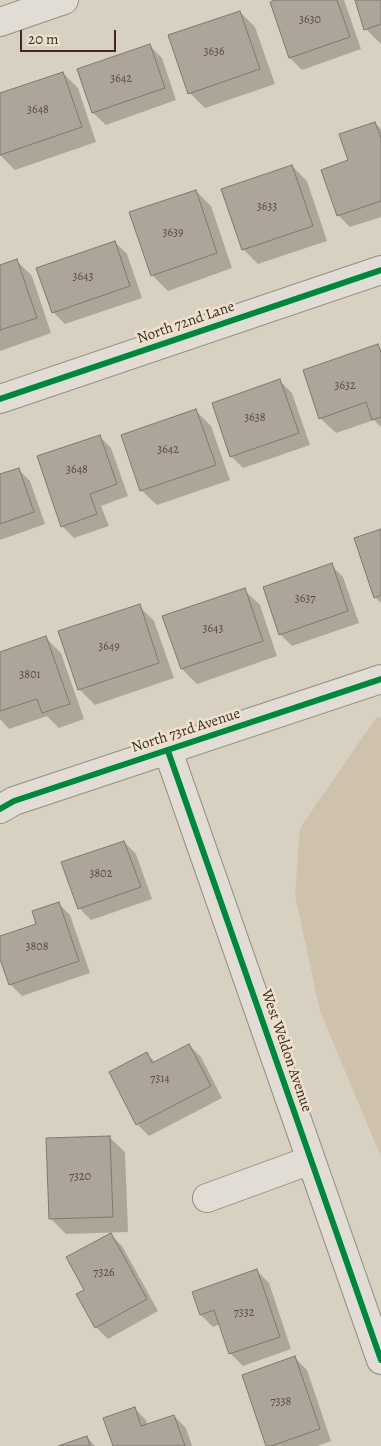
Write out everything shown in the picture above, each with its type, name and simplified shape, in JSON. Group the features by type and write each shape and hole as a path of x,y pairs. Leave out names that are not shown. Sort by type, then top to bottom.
{"street":[{"path":"0,22 64,0"},
{"name":"North 72nd Lane","path":"0,399 381,270"},
{"name":"North 73rd Avenue","path":"0,809 14,801 381,680"},
{"name":"West Weldon Avenue","path":"168,751 381,1360"},
{"path":"207,1198 311,1160"}],"shaded area":[{"path":"381,717 381,1157 320,1011 295,895 300,828 376,718"}],"building":[{"path":"275,0 337,0 350,37 289,58 270,2"},
{"path":"355,0 381,0 381,24 364,30"},
{"path":"240,11 260,69 188,94 168,35"},
{"path":"150,44 165,88 92,113 77,69"},
{"path":"63,72 82,127 0,155 0,93"},
{"path":"375,122 381,138 381,201 337,216 321,170 348,160 339,134"},
{"path":"292,165 313,226 242,250 221,189"},
{"path":"196,190 217,253 151,276 129,212"},
{"path":"115,241 130,286 52,313 36,268"},
{"path":"17,259 37,318 0,330 0,265"},
{"path":"378,344 381,353 381,417 372,420 366,402 319,419 303,370"},
{"path":"280,379 299,433 230,457 212,403"},
{"path":"196,409 216,465 140,491 121,435"},
{"path":"100,435 117,484 90,494 97,514 61,527 37,456"},
{"path":"19,468 34,512 0,524 0,474"},
{"path":"381,529 381,595 374,598 354,538"},
{"path":"332,563 348,611 279,635 263,587"},
{"path":"245,588 263,641 181,669 162,616"},
{"path":"140,604 159,663 78,690 58,631"},
{"path":"46,636 70,704 42,713 37,699 0,711 0,652"},
{"path":"124,841 141,887 78,909 61,862"},
{"path":"59,902 79,961 9,985 0,959 0,936 36,924 32,911"},
{"path":"189,1044 211,1086 136,1125 109,1072 147,1052 152,1063"},
{"path":"110,1136 113,1217 49,1219 46,1138"},
{"path":"111,1233 147,1299 95,1328 76,1294 84,1290 66,1257"},
{"path":"257,1269 280,1337 229,1354 214,1310 200,1315 192,1292"},
{"path":"295,1356 320,1429 271,1446 266,1446 242,1375"},
{"path":"135,1407 141,1426 174,1415 185,1446 113,1446 103,1418"},
{"path":"87,1436 90,1446 58,1446"}],"cycle path":[{"path":"0,399 381,270"},
{"path":"0,809 14,801 381,679"},
{"path":"168,751 381,1360"}]}
